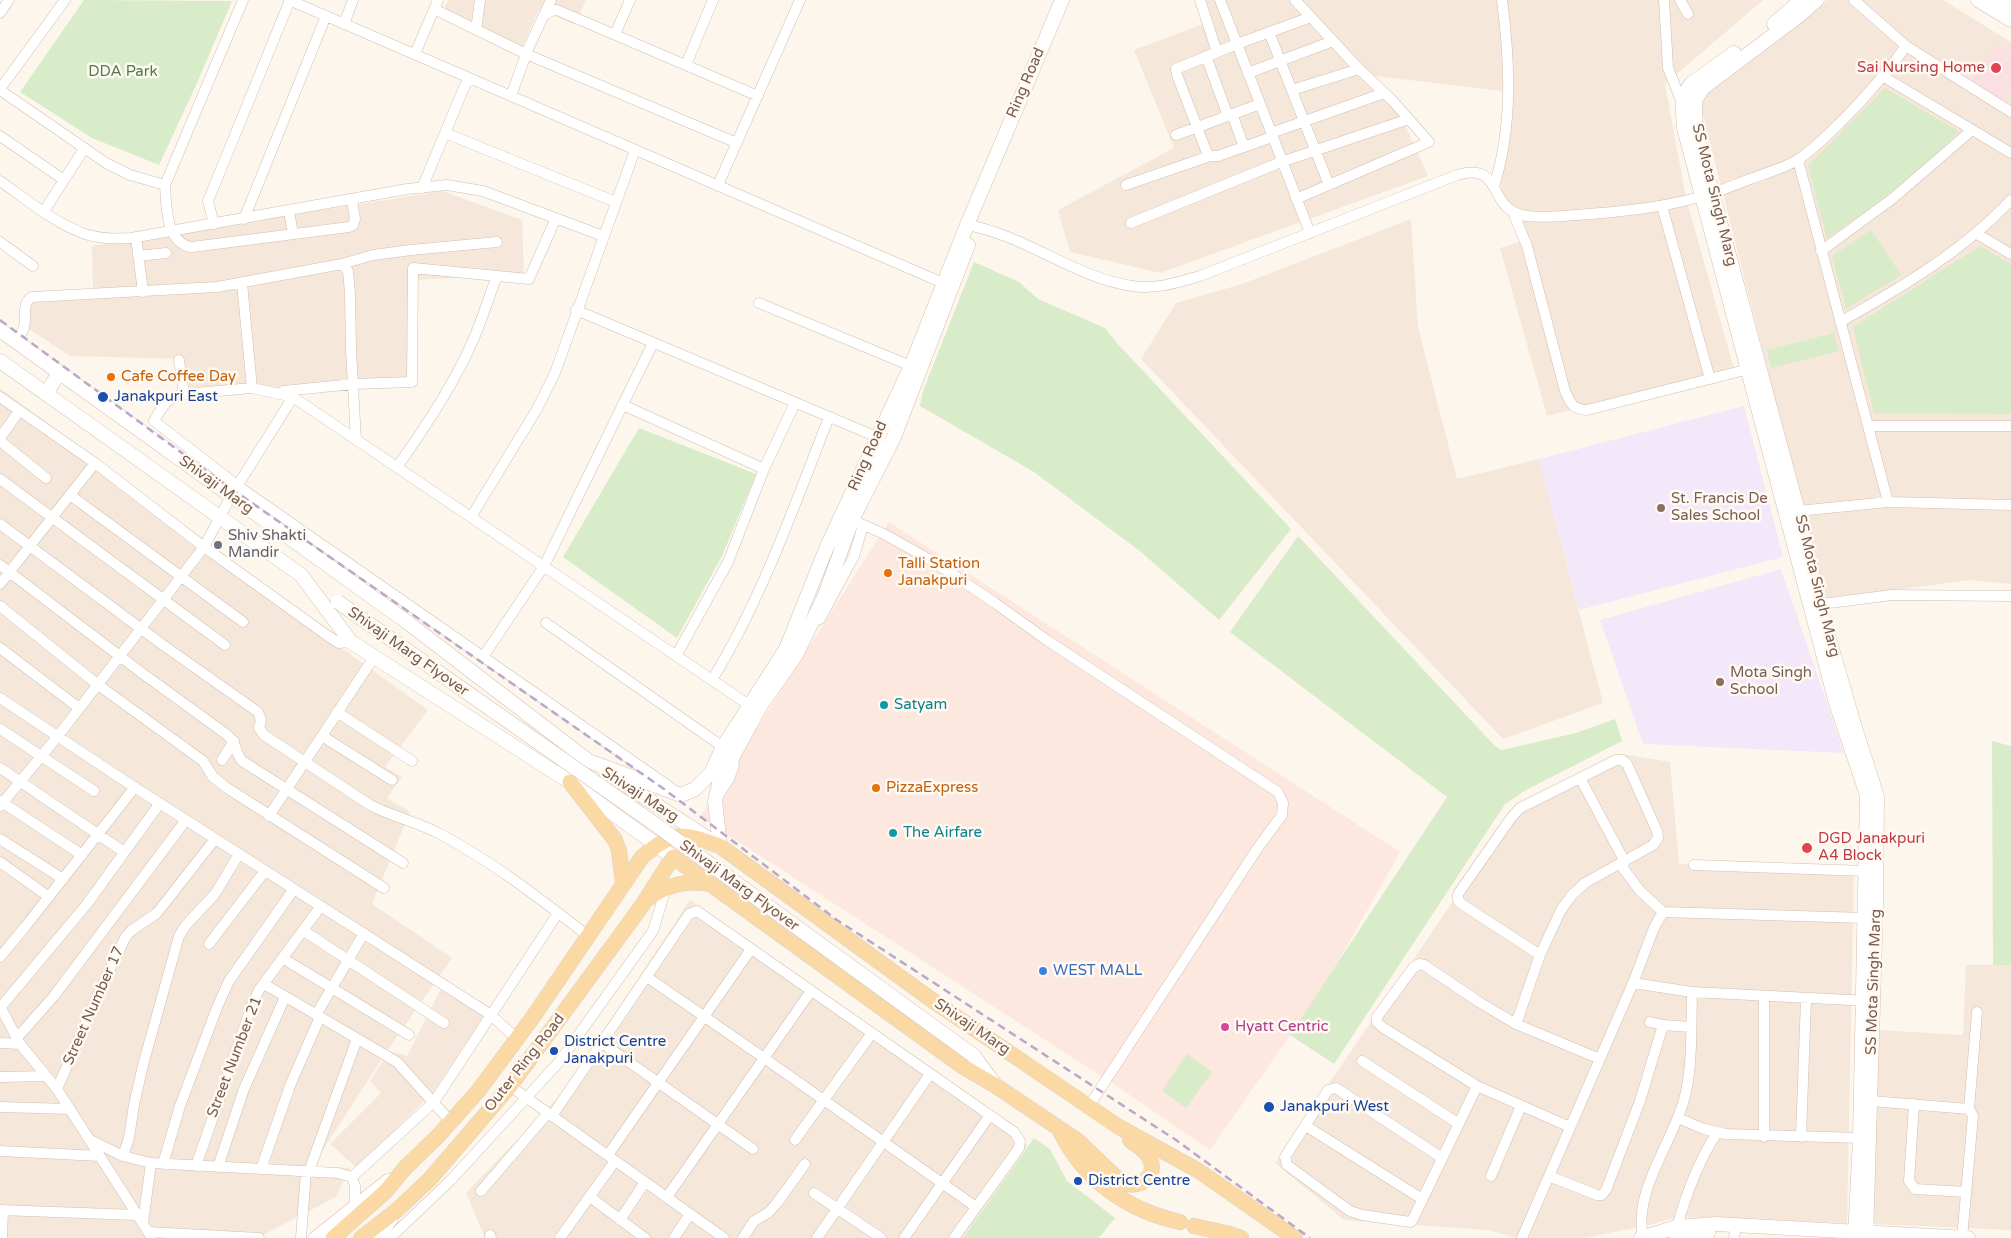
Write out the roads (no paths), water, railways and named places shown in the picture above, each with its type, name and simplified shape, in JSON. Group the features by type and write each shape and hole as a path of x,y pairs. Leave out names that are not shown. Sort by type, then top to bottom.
{"main road":[{"path":"570,782 615,840 619,851 623,883"},
{"path":"657,845 678,836 694,837 720,846"},
{"name":"Outer Ring Road","path":"333,1238 386,1191 405,1168 451,1122 479,1090 517,1039 623,883 642,857 657,845"},
{"name":"Shivaji Marg","path":"720,846 936,1003 1119,1127 1198,1171 1295,1238"},
{"name":"Shivaji Marg","path":"673,857 962,1066 1057,1126 1071,1152 1100,1185 1138,1209 1232,1236"},
{"path":"641,907 673,857"},
{"path":"741,905 734,893 735,883 747,874 761,877"},
{"path":"641,907 650,898 666,888 685,882 711,884"},
{"name":"Outer Ring Road","path":"361,1238 397,1210 430,1179 510,1086 641,907"},
{"path":"1057,1126 1078,1141 1124,1184 1135,1185 1145,1181 1151,1166 1148,1156 1089,1106"}],"street":[{"path":"0,13 9,0"},
{"path":"65,0 0,90 106,164 130,175 165,185"},
{"path":"243,0 165,185 171,231 186,246 192,247 349,227 355,219 352,200"},
{"path":"214,224 208,201 290,0 943,283"},
{"path":"344,24 353,0"},
{"path":"476,30 480,0"},
{"path":"511,96 526,54 552,0"},
{"path":"615,34 630,0"},
{"path":"686,65 713,0"},
{"path":"718,185 800,0"},
{"name":"Ring Road","path":"681,795 715,777 761,705 796,655 825,595 894,437 971,226 1062,0"},
{"name":"Ring Road","path":"720,846 716,815 715,777 723,747 786,649 826,549 910,366 943,283 971,226 1072,0"},
{"path":"1200,0 1217,52"},
{"path":"1220,0 1310,233"},
{"path":"1295,0 1359,69 1409,118 1429,142 1296,199"},
{"path":"1494,186 1503,153 1506,126 1507,52 1502,0"},
{"path":"1664,0 1668,68 1682,103"},
{"path":"1680,0 1688,14"},
{"name":"SS Mota Singh Marg","path":"1707,195 1695,129 1695,100 1703,88 1796,18 1816,0"},
{"path":"1854,0 1906,46 2011,112"},
{"path":"1978,0 2011,20"},
{"path":"1999,0 2011,7"},
{"path":"1682,103 1686,91 1691,84 1782,18 1795,2"},
{"path":"415,54 436,5 476,30 526,54 737,143"},
{"path":"545,16 551,11 557,10 758,96"},
{"path":"244,219 326,16"},
{"path":"1210,156 1176,72 1178,68 1311,17"},
{"path":"1269,32 1329,186"},
{"path":"1248,73 1333,41"},
{"path":"971,226 1012,240 1092,276 1133,286 1170,285 1200,276 1457,174 1470,171 1478,172 1494,186 1502,204 1513,212 1526,216 1554,216 1662,206 1707,195 1798,160 1816,146 1884,77 1906,46"},
{"path":"1206,56 1244,147"},
{"path":"1292,90 1359,69"},
{"path":"1884,77 2011,154"},
{"path":"422,188 468,78"},
{"path":"1126,184 1210,156 1218,156 1244,147 1304,121 1384,93"},
{"name":"SS Mota Singh Marg","path":"1682,103 1684,128 1707,195 1815,605 1878,796 1869,1001 1860,1138 1861,1235"},
{"path":"1176,135 1260,104"},
{"path":"1131,223 1282,162 1409,118"},
{"path":"1822,251 1892,199 1972,130"},
{"path":"445,133 616,202"},
{"path":"0,136 64,180"},
{"path":"44,211 84,149"},
{"path":"471,517 538,409 555,373 576,310 635,150"},
{"path":"1798,160 1888,502"},
{"path":"0,181 44,211 85,234 110,239 136,237 447,185 483,190 603,236"},
{"path":"1840,322 1912,281 1976,234 2011,200"},
{"path":"1662,206 1710,379"},
{"path":"289,211 294,234"},
{"path":"1513,212 1527,246 1565,391 1572,405 1578,410 1587,410 1753,367"},
{"path":"274,392 354,384 412,382 413,268 528,279 556,218"},
{"path":"1976,234 2011,254"},
{"path":"136,237 142,292"},
{"path":"0,242 33,266"},
{"path":"16,341 24,329 25,306 28,299 32,297 217,287 342,264 358,258 411,250 497,242"},
{"path":"138,256 166,253"},
{"path":"342,264 346,266 349,280 356,440"},
{"path":"397,467 433,418 457,374 472,344 497,276"},
{"path":"242,283 252,388"},
{"path":"759,303 910,366"},
{"path":"576,310 877,437"},
{"name":"Shivaji Marg","path":"0,330 151,438 234,491 585,758 720,846"},
{"path":"483,657 544,566 653,342"},
{"path":"179,360 184,394"},
{"name":"Shivaji Marg","path":"0,361 300,575 351,642 570,782 673,857"},
{"path":"46,394 59,373"},
{"path":"681,795 483,657 234,491 154,421 166,402 176,395 252,388 293,397 749,705"},
{"path":"0,397 95,463 204,547 328,636 339,643 351,642"},
{"path":"82,855 1,803 58,736 204,547 234,491 293,397"},
{"path":"676,656 728,562 764,469 795,403"},
{"path":"622,405 764,469"},
{"path":"19,411 0,440 46,478"},
{"path":"712,680 738,636 780,544 829,417"},
{"path":"151,438 159,425"},
{"path":"1868,426 2011,426"},
{"path":"0,584 95,463"},
{"path":"0,479 225,645"},
{"name":"SS Mota Singh Marg","path":"1783,482 1798,511 1815,605 1836,703 1867,795 1866,918 1871,1101 1861,1235"},
{"path":"70,495 243,622"},
{"path":"1798,511 1888,502 2011,505"},
{"path":"716,798 729,779 737,756 764,708 796,666 854,556 857,523 892,539 957,577 1048,641 1278,792 1283,803 1282,815 1252,857 1089,1106"},
{"path":"0,524 29,547 258,712 260,715 260,731 305,762 388,814 427,827 443,835 475,855 588,936"},
{"path":"0,565 234,741 238,756 242,761 403,863"},
{"name":"Shivaji Marg Flyover","path":"300,575 660,828 974,1056 996,1086"},
{"path":"1815,605 1892,595 2011,596"},
{"path":"0,606 97,684 203,761 209,768 213,778 269,816 384,888"},
{"path":"546,622 723,747"},
{"path":"0,648 79,708"},
{"path":"269,816 374,657"},
{"path":"0,698 134,787 491,1015 517,1039"},
{"path":"337,712 412,760"},
{"path":"0,729 94,791"},
{"path":"322,736 392,780"},
{"path":"222,760 234,741"},
{"path":"570,782 564,771 566,762 573,758 585,758 681,795"},
{"path":"1516,1024 1540,955 1561,910 1572,895 1585,883 1653,846 1658,838 1657,831 1627,764 1622,760 1616,760 1520,808 1458,894 1458,901 1463,905 1540,955"},
{"path":"0,768 99,833 124,852"},
{"path":"1580,778 1622,863 1640,891 1662,912 1866,918"},
{"path":"0,957 63,880 134,787"},
{"path":"145,1227 57,1089 18,1041 0,1007 87,904 160,803"},
{"path":"0,1043 18,1041 186,820"},
{"path":"0,839 63,880"},
{"name":"Street Number 17","path":"57,1089 100,990 126,936 157,913 215,839"},
{"path":"123,1156 129,1138 143,1065 178,936 215,894 239,854"},
{"path":"0,862 49,897"},
{"path":"1694,866 1866,871"},
{"path":"209,944 265,870"},
{"path":"390,1238 451,1180 559,1062 653,931 666,888"},
{"path":"163,1164 180,1106 229,981 294,889"},
{"name":"Street Number 21","path":"196,1166 252,1005 264,984 321,906"},
{"path":"481,1191 550,1114 602,1043 693,911 697,911 1014,1132 1020,1141 1018,1148 954,1238"},
{"path":"1522,1238 1662,912"},
{"path":"352,1177 434,1102 558,913"},
{"path":"304,931 444,1024"},
{"path":"261,1170 291,1082 318,1016 364,933"},
{"path":"560,1238 590,1197 612,1158 660,1083 751,949"},
{"path":"284,959 409,1035"},
{"path":"1570,1127 1477,1086 1382,1027 1377,1022 1377,1017 1413,968 1419,964 1424,965 1516,1024 1600,1059"},
{"path":"647,977 976,1207"},
{"path":"1633,983 1692,992 1869,1001"},
{"path":"264,984 397,1062 451,1122"},
{"path":"666,1197 811,991"},
{"path":"1692,992 1686,1090 1678,1118 1643,1201 1640,1220 1642,1237 1677,1233 1716,1224 1735,1232 1798,1238"},
{"path":"218,1167 247,1082 286,996"},
{"path":"1764,996 1764,1137"},
{"path":"1801,1137 1806,999"},
{"path":"1962,1238 1973,1116 1969,1108 1977,1012"},
{"path":"1650,1022 1690,1027"},
{"path":"1549,1176 1597,1195 1602,1195 1606,1190 1636,1116 1663,1025"},
{"path":"796,1140 872,1033"},
{"path":"301,1238 307,1171 357,1038"},
{"path":"602,1043 753,1149"},
{"path":"1362,1061 1459,1124"},
{"path":"817,1238 930,1074"},
{"path":"0,1077 46,1076"},
{"path":"510,1086 724,1238"},
{"path":"1442,1158 1336,1088 1328,1090 1285,1157 1285,1161 1287,1165 1350,1211 1362,1215 1412,1221 1477,1086"},
{"path":"1871,1101 1969,1108"},
{"path":"1914,1104 1909,1181 1915,1189 1966,1192"},
{"path":"1491,1176 1521,1106"},
{"path":"0,1107 70,1109"},
{"path":"904,1238 990,1115"},
{"path":"1678,1118 1717,1133 1764,1137 1860,1138"},
{"path":"1306,1126 1422,1199"},
{"path":"1677,1233 1685,1198 1709,1145 1717,1133"},
{"path":"90,1140 123,1156 151,1163 261,1170 328,1171 352,1177"},
{"path":"0,1151 100,1156"},
{"path":"145,1227 151,1163"},
{"path":"743,1238 754,1221 768,1213 777,1203 805,1164"},
{"name":"Outer Ring Road","path":"316,1238 405,1168"},
{"path":"352,1177 355,1186 355,1206"},
{"path":"620,1220 646,1182"},
{"path":"814,1193 880,1238"},
{"path":"590,1197 644,1238"},
{"path":"2,1238 1,1210 259,1238"},
{"name":"Outer Ring Road","path":"376,1238 397,1210"},
{"path":"674,1238 690,1214"},
{"path":"1735,1232 1968,1238"}],"railway":[{"path":"0,320 216,478 664,789 837,920 1176,1140 1310,1238"}],"place":[{"name":"Sai Nursing Home","path":"1996,68"},
{"name":"Cafe Coffee Day","path":"111,377"},
{"name":"Janakpuri East","path":"103,397"},
{"name":"St. Francis De Sales School","path":"1661,508"},
{"name":"Shiv Shakti Mandir","path":"218,545"},
{"name":"Talli Station Janakpuri","path":"888,573"},
{"name":"Mota Singh School","path":"1720,682"},
{"name":"Satyam","path":"884,705"},
{"name":"PizzaExpress","path":"876,788"},
{"name":"The Airfare","path":"893,833"},
{"name":"DGD Janakpuri A4 Block","path":"1807,848"},
{"name":"WEST MALL","path":"1043,971"},
{"name":"Hyatt Centric","path":"1225,1027"},
{"name":"District Centre Janakpuri","path":"554,1051"},
{"name":"Janakpuri West","path":"1269,1107"},
{"name":"District Centre","path":"1078,1181"}],"park label":[{"name":"DDA Park","path":"123,72"}]}
